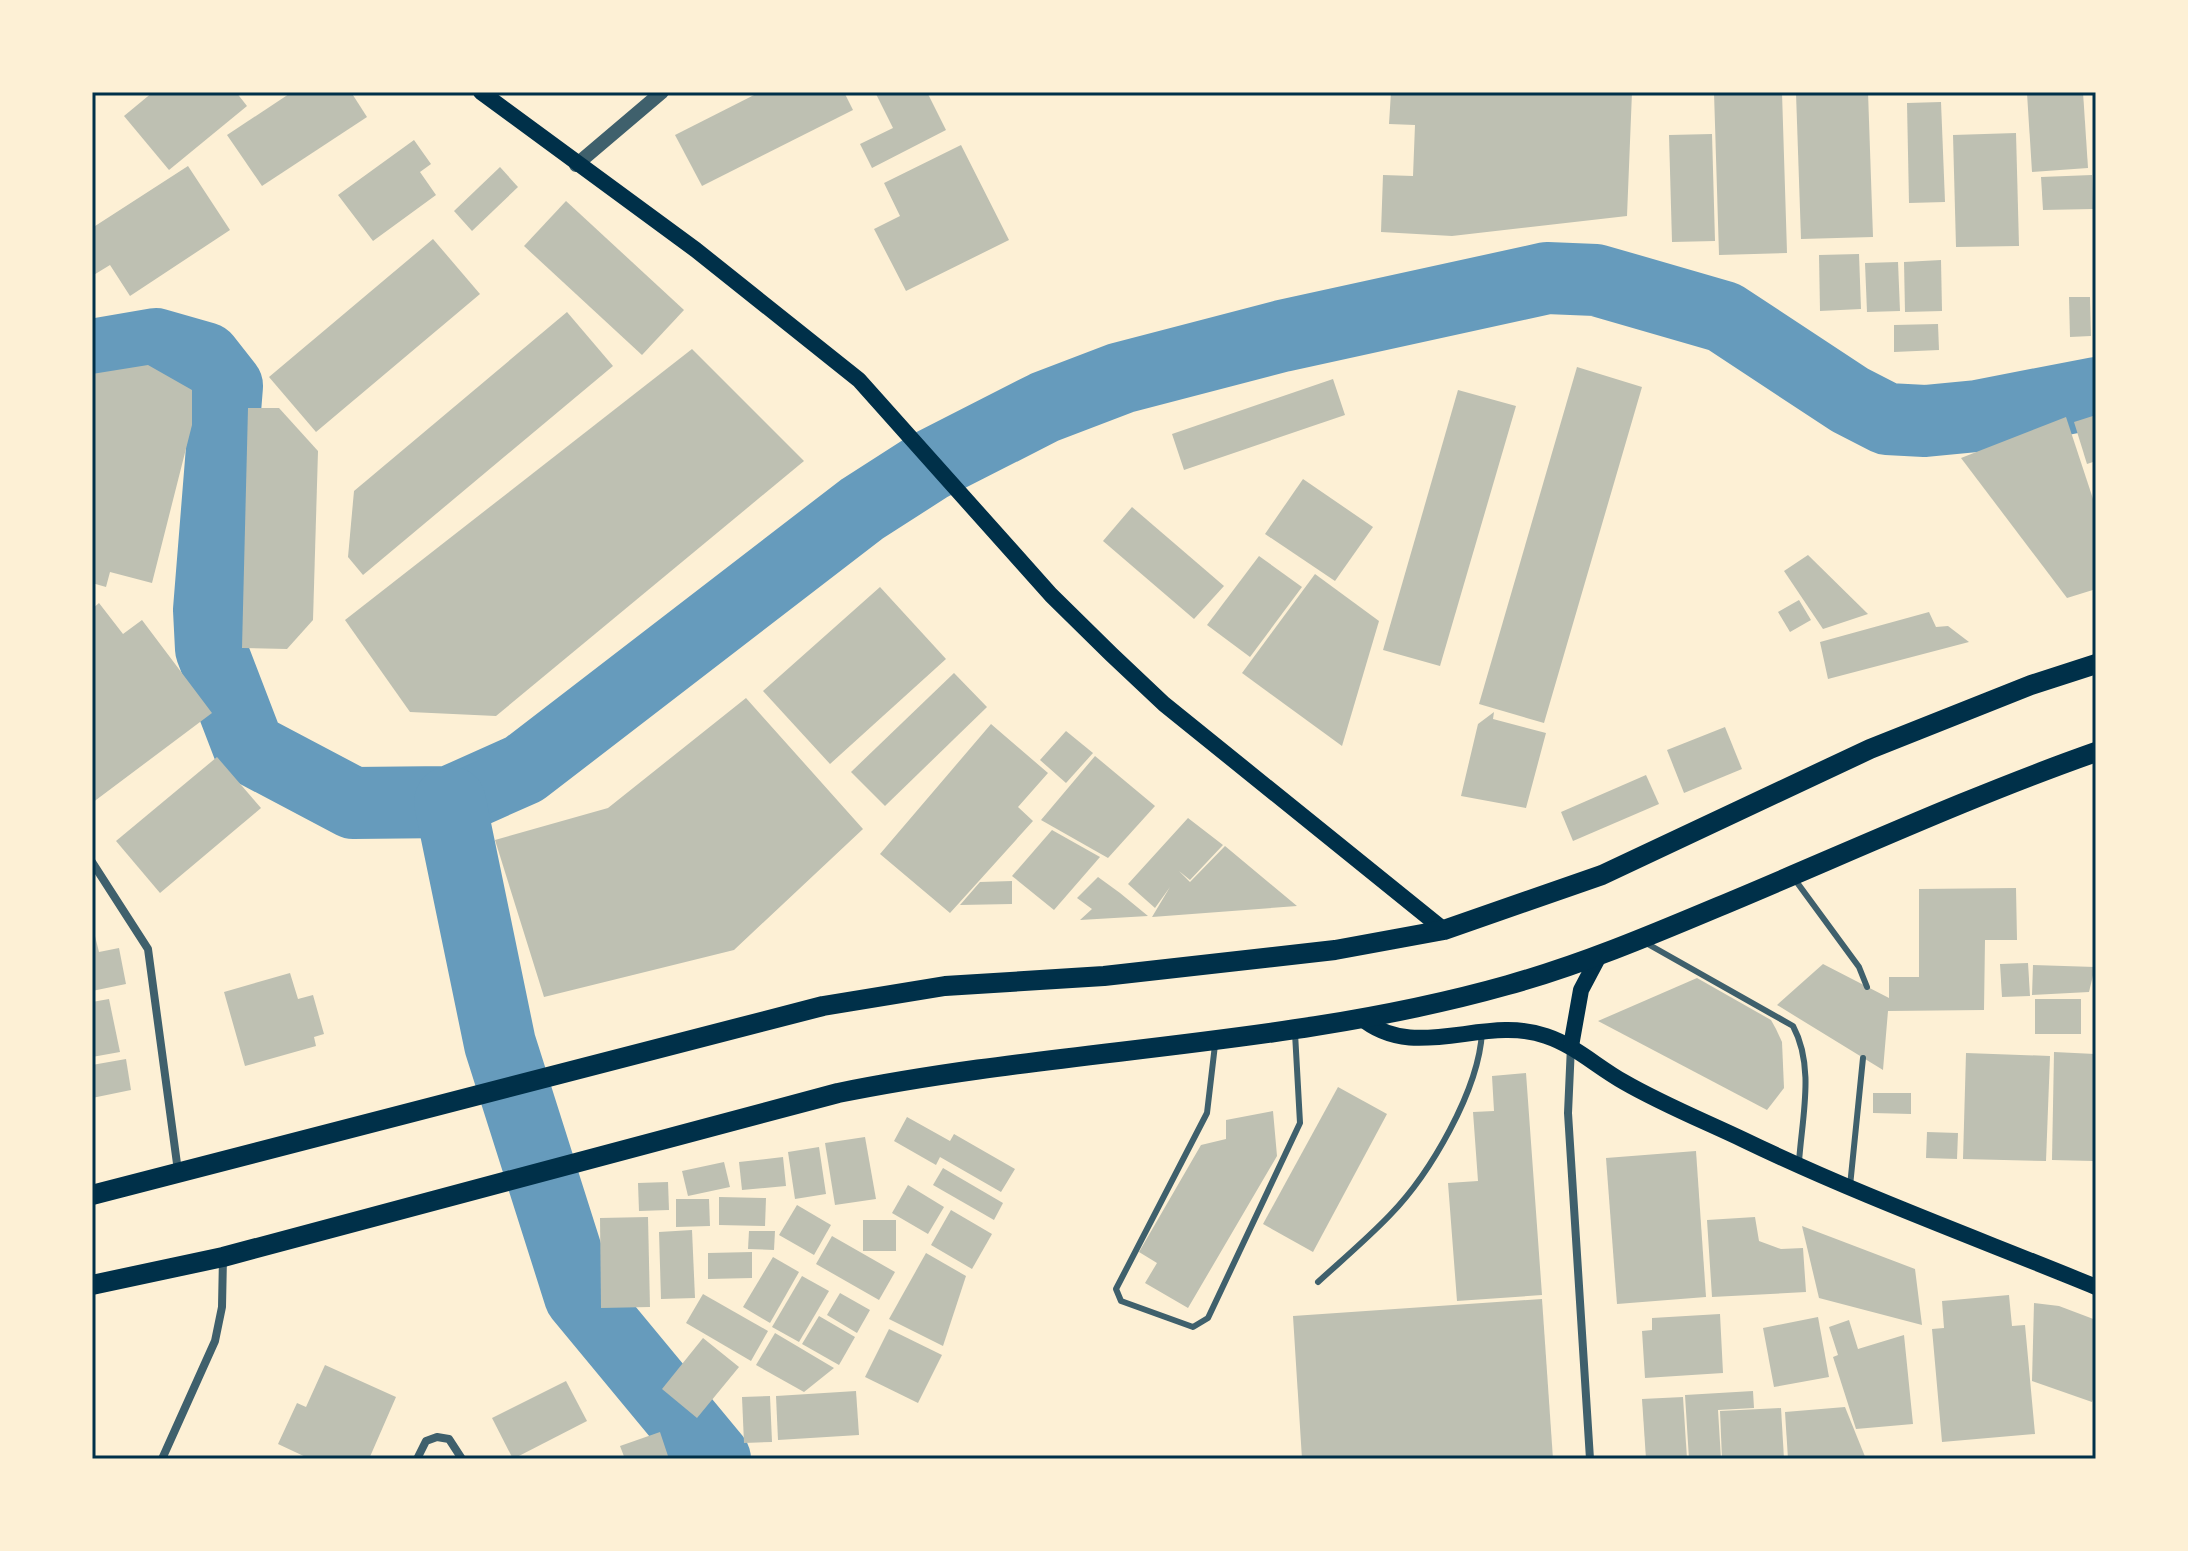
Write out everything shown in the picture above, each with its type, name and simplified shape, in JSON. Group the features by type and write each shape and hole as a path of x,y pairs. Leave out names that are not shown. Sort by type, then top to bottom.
{"main road":[{"path":"481,92 576,165 696,250 874,395 1051,595 1164,704 1444,930"},
{"path":"92,1195 823,1006 930,988 1104,976 1335,950 1444,930 1602,875 1870,749 2031,685 2096,664"},
{"path":"92,1285 223,1257 838,1093 936,1073 1215,1041 1360,1017 1507,986 1599,956 2096,752"},
{"path":"1571,1046 1581,990 1599,956"},
{"path":"1360,1017 1386,1035 1401,1038 1527,1031 1571,1046 1623,1082 1799,1164 2096,1287"}],"street":[{"path":"576,165 662,92"},
{"path":"92,862 148,949 178,1175"},
{"path":"1571,1046 1568,1113 1590,1459"},
{"path":"162,1459 215,1341 222,1307 223,1257"},
{"path":"417,1459 426,1441 437,1437 449,1439 462,1459"}],"lane":[{"path":"1792,876 1859,967 1867,987"},
{"path":"1639,940 1793,1026 1803,1044 1807,1064 1799,1164"},
{"path":"1215,1041 1207,1113 1116,1289 1121,1301 1193,1327 1208,1318 1300,1123 1294,1028"},
{"path":"1318,1282 1392,1213 1436,1151 1470,1091 1481,1060 1482,1032"},
{"path":"1850,1186 1863,1058"}],"building":[{"path":"153,92 236,92 247,106 169,170 124,116"},
{"path":"292,92 351,92 367,117 262,186 227,135"},
{"path":"760,92 844,92 853,110 702,186 675,135"},
{"path":"875,92 927,92 946,130 872,168 860,144 893,128"},
{"path":"1391,92 1632,92 1627,216 1452,236 1381,232 1383,175 1413,176 1415,125 1389,124"},
{"path":"1714,92 1782,92 1787,253 1719,255"},
{"path":"1868,92 1873,237 1801,239 1796,93"},
{"path":"2083,92 2088,168 2032,172 2027,93"},
{"path":"1941,102 1945,202 1909,203 1907,103"},
{"path":"2016,133 2019,246 1956,247 1953,135"},
{"path":"1712,134 1715,241 1672,242 1669,135"},
{"path":"414,140 431,164 420,172 436,195 373,241 338,195"},
{"path":"961,145 1009,240 906,291 874,229 900,216 884,183"},
{"path":"188,166 230,230 130,296 110,265 92,276 92,228"},
{"path":"500,167 518,187 472,231 454,211"},
{"path":"2092,175 2093,209 2043,210 2041,177"},
{"path":"566,201 684,310 642,355 524,246"},
{"path":"433,239 480,294 316,432 269,377"},
{"path":"1859,254 1861,309 1820,311 1819,255"},
{"path":"1941,260 1942,311 1905,312 1904,262"},
{"path":"1898,262 1900,311 1867,312 1865,263"},
{"path":"2069,297 2090,297 2091,336 2070,337"},
{"path":"567,312 613,366 363,575 348,557 354,491"},
{"path":"1938,324 1939,350 1894,352 1894,325"},
{"path":"692,349 804,461 496,716 410,712 345,620"},
{"path":"148,365 192,390 192,425 152,583 110,572 106,587 92,583 92,374"},
{"path":"1577,367 1642,387 1544,723 1479,704"},
{"path":"1333,379 1345,415 1184,470 1172,434"},
{"path":"1458,390 1516,406 1440,666 1383,650"},
{"path":"248,408 279,408 318,451 313,620 287,649 242,648"},
{"path":"2096,415 2096,461 2087,464 2074,422"},
{"path":"2066,417 2096,508 2096,589 2067,598 1961,458"},
{"path":"1303,479 1373,527 1335,581 1265,534"},
{"path":"1132,507 1224,586 1194,619 1103,541"},
{"path":"1808,555 1868,614 1823,629 1784,571"},
{"path":"1259,556 1302,587 1250,657 1207,625"},
{"path":"1315,574 1379,621 1342,746 1242,673"},
{"path":"880,587 946,659 830,764 763,691"},
{"path":"1799,600 1811,620 1790,632 1778,612"},
{"path":"99,603 123,634 142,620 212,713 92,803 92,609"},
{"path":"1929,612 1936,627 1948,626 1969,642 1828,679 1820,642"},
{"path":"954,673 987,707 885,806 851,772"},
{"path":"746,698 863,829 734,950 544,997 495,840 608,808"},
{"path":"1494,712 1493,719 1546,733 1526,808 1461,796 1478,724"},
{"path":"991,724 1048,773 1018,807 1033,821 950,913 880,854"},
{"path":"1725,727 1742,769 1684,793 1667,750"},
{"path":"1066,731 1093,753 1066,783 1040,760"},
{"path":"1095,756 1155,806 1108,858 1041,820"},
{"path":"217,757 261,808 160,893 116,841"},
{"path":"1646,775 1659,804 1573,841 1561,812"},
{"path":"1188,818 1223,845 1190,880 1179,871 1190,882 1225,846 1297,906 1152,917 1170,887 1155,908 1128,884"},
{"path":"1052,830 1100,857 1054,910 1012,876"},
{"path":"1098,877 1148,916 1080,920 1092,909 1077,898"},
{"path":"1012,881 1012,904 960,905 980,882"},
{"path":"2016,888 2017,940 1985,940 1984,1010 1888,1011 1883,1070 1777,1005 1823,964 1889,998 1889,977 1919,977 1919,889"},
{"path":"92,924 99,952 119,948 126,984 92,991"},
{"path":"2028,963 2030,996 2002,997 2000,964"},
{"path":"2033,965 2095,967 2089,992 2032,995"},
{"path":"290,973 298,999 313,995 324,1034 314,1037 316,1046 245,1066 224,992"},
{"path":"1697,978 1771,1020 1776,1029 1782,1042 1784,1088 1767,1110 1598,1021"},
{"path":"109,999 120,1052 92,1057 92,1002"},
{"path":"2035,999 2081,999 2081,1034 2035,1034"},
{"path":"2054,1052 2095,1054 2093,1161 2052,1160"},
{"path":"1966,1053 2050,1056 2046,1161 1963,1159"},
{"path":"126,1059 131,1090 92,1098 92,1065"},
{"path":"1526,1073 1542,1295 1457,1301 1448,1183 1478,1181 1473,1112 1494,1111 1492,1076"},
{"path":"1338,1087 1387,1114 1313,1252 1263,1224"},
{"path":"1873,1093 1911,1093 1911,1114 1873,1113"},
{"path":"1273,1111 1277,1156 1188,1308 1145,1283 1157,1263 1139,1252 1201,1145 1226,1139 1226,1120"},
{"path":"907,1117 950,1141 954,1134 1015,1169 1001,1192 940,1157 936,1165 894,1141"},
{"path":"1927,1132 1958,1133 1957,1159 1926,1158"},
{"path":"865,1137 876,1199 835,1205 825,1143"},
{"path":"819,1147 826,1194 795,1199 788,1152"},
{"path":"1696,1151 1706,1297 1617,1304 1606,1158"},
{"path":"783,1157 786,1186 742,1190 739,1162"},
{"path":"724,1162 730,1187 688,1196 682,1171"},
{"path":"943,1168 1003,1203 994,1220 933,1185"},
{"path":"668,1182 669,1210 639,1211 638,1183"},
{"path":"908,1185 944,1207 928,1234 892,1213"},
{"path":"719,1197 766,1198 765,1226 719,1225"},
{"path":"676,1199 709,1199 710,1226 676,1227"},
{"path":"797,1205 831,1225 814,1255 779,1235"},
{"path":"951,1210 992,1234 972,1269 931,1245"},
{"path":"648,1217 650,1307 601,1308 600,1218"},
{"path":"1755,1217 1759,1241 1781,1249 1803,1248 1806,1292 1712,1297 1707,1220"},
{"path":"863,1220 896,1220 896,1251 863,1251"},
{"path":"1802,1226 1915,1269 1922,1325 1819,1298"},
{"path":"692,1230 695,1298 661,1299 659,1232"},
{"path":"749,1231 775,1231 774,1250 748,1249"},
{"path":"832,1236 895,1272 879,1300 816,1264"},
{"path":"752,1252 752,1278 708,1279 708,1253"},
{"path":"926,1253 966,1276 943,1346 889,1319"},
{"path":"773,1257 799,1272 770,1323 743,1307"},
{"path":"802,1276 829,1291 799,1342 772,1327"},
{"path":"840,1293 870,1310 857,1333 827,1315"},
{"path":"703,1294 768,1331 751,1361 686,1323"},
{"path":"2009,1295 2012,1326 2025,1325 2035,1434 1942,1442 1932,1329 1944,1328 1942,1301"},
{"path":"1542,1299 1553,1459 1302,1459 1293,1316"},
{"path":"2034,1303 2059,1306 2096,1320 2096,1392 2092,1402 2032,1381"},
{"path":"1720,1314 1723,1373 1645,1378 1642,1331 1652,1330 1652,1318"},
{"path":"819,1316 855,1337 839,1365 802,1344"},
{"path":"1818,1317 1829,1377 1774,1387 1763,1328"},
{"path":"1849,1320 1858,1349 1904,1335 1913,1424 1856,1429 1833,1357 1838,1355 1829,1327"},
{"path":"889,1329 942,1355 918,1403 865,1377"},
{"path":"775,1333 834,1368 804,1392 756,1365"},
{"path":"703,1338 739,1367 697,1418 662,1389"},
{"path":"325,1365 396,1397 369,1459 310,1459 278,1444 297,1403 306,1407"},
{"path":"566,1381 587,1421 513,1459 492,1418"},
{"path":"856,1391 859,1435 778,1440 776,1396"},
{"path":"1753,1391 1754,1408 1718,1410 1721,1459 1689,1459 1685,1395"},
{"path":"770,1396 772,1442 744,1443 742,1397"},
{"path":"1683,1397 1687,1459 1646,1459 1642,1399"},
{"path":"1845,1407 1866,1459 1788,1459 1785,1412"},
{"path":"1781,1408 1784,1459 1722,1459 1720,1411"},
{"path":"660,1432 669,1459 625,1459 620,1446"}],"waterway":[{"path":"92,355 156,344 205,358 227,386 209,610 211,649 249,748 353,803 450,802 524,769 862,509 929,466 1045,407 1121,378 1282,336 1547,278 1596,280 1724,317 1850,400 1887,419 1925,421 1977,416 2096,393"},
{"path":"450,802 500,1044 580,1296 715,1459"}]}
